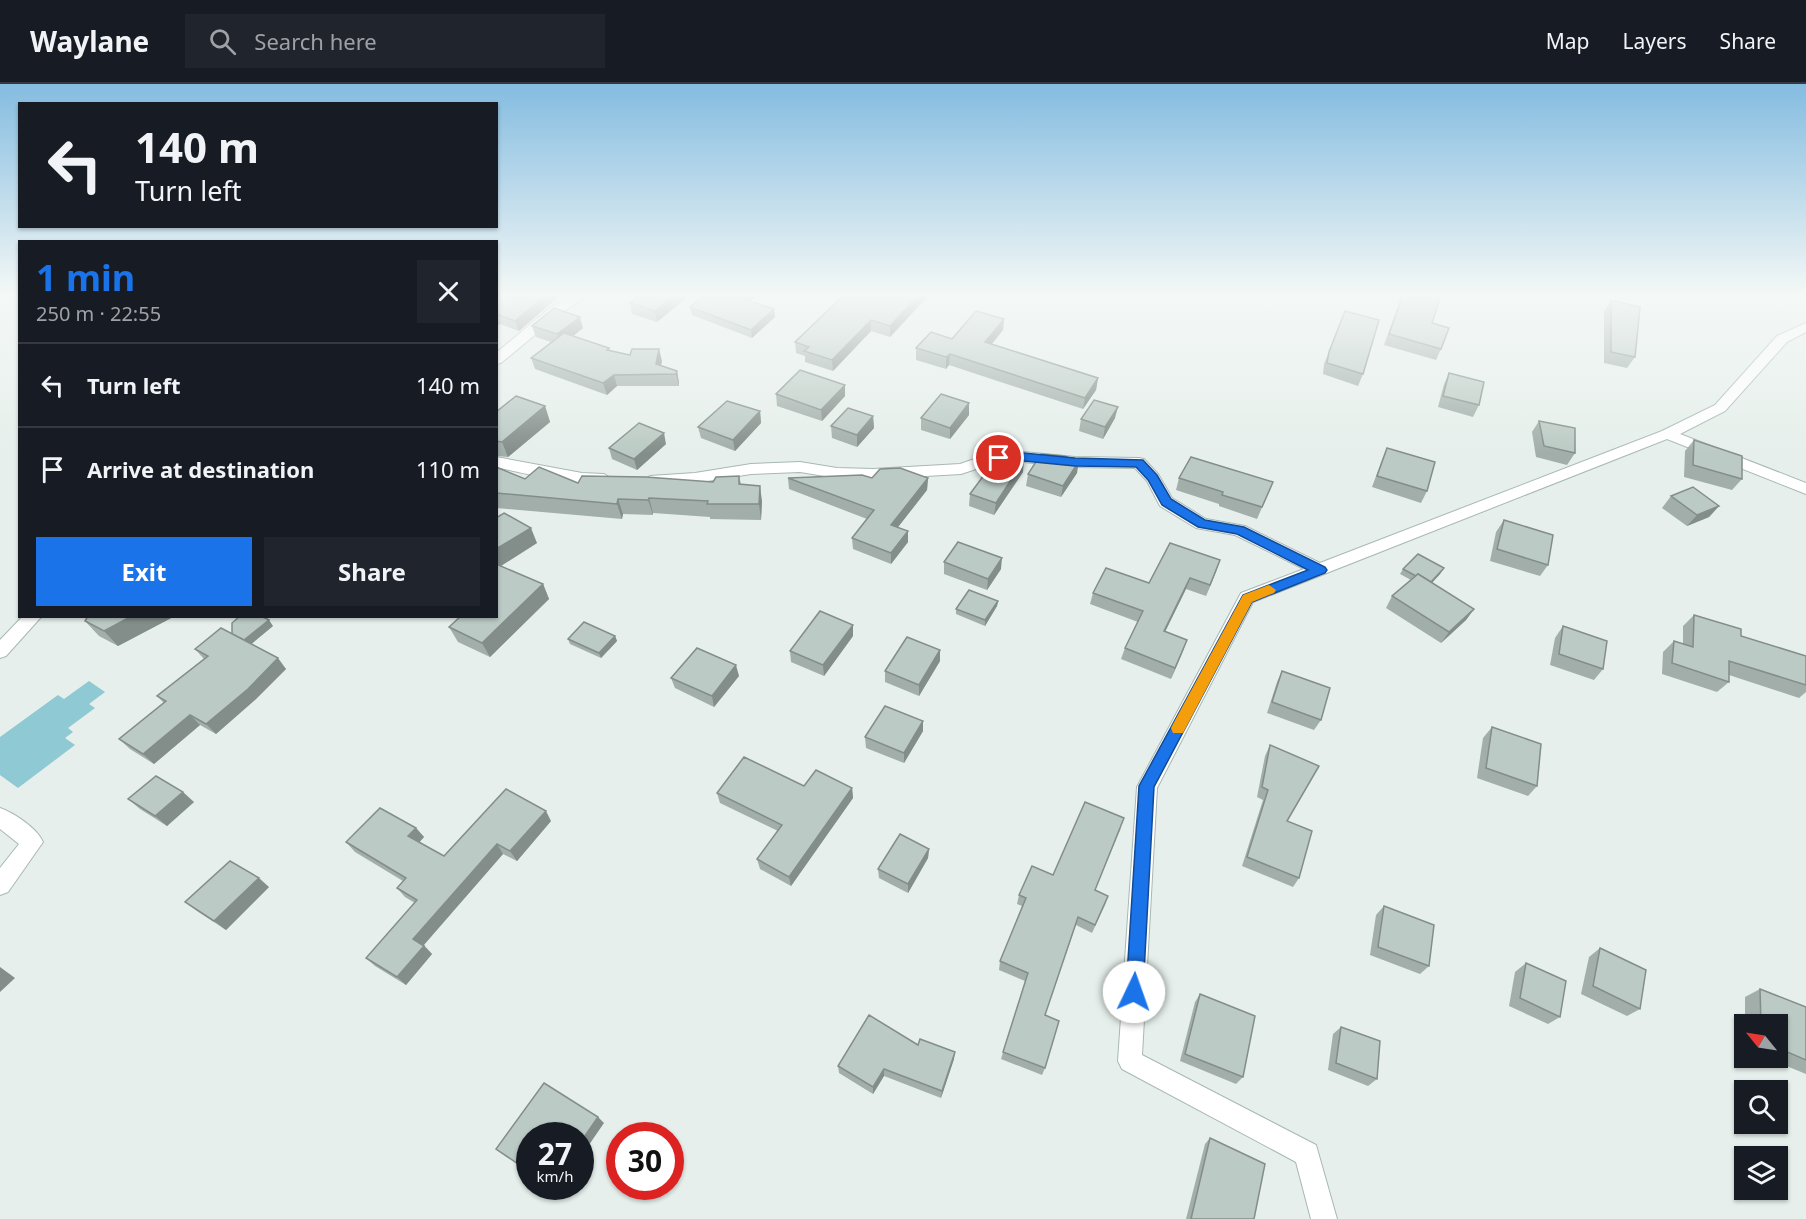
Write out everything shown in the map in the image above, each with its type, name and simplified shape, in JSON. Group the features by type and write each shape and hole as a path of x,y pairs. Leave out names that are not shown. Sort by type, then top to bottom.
{"street":[{"path":"498,358 510,348"},
{"path":"1324,1219 1307,1154 1130,1061 1147,786 1247,598 1667,435 1720,408 1774,348"},
{"path":"1667,435 1806,489"},
{"path":"498,462 582,478 629,480 694,478 751,469 800,467 837,473 873,474 962,469 986,460 1013,456 1075,462 1139,463 1153,478 1166,502 1202,524 1239,530 1320,570"},
{"path":"0,651 32,618"},
{"path":"0,817 33,842 0,885"}],"water":[{"path":"89,681 105,692 89,704 95,708 68,728 73,732 65,738 75,745 18,788 0,775 0,737 58,695 64,699"}],"building":[{"path":"544,348 609,348 607,350 630,355 632,349 659,349 656,364 677,371 676,374 614,375 603,383 531,358"},
{"path":"808,348 844,348 832,360 804,351"},
{"path":"916,348 1004,348 1098,378 1085,398 950,354 946,357"},
{"path":"1331,348 1371,348 1363,374 1327,363"},
{"path":"1611,348 1636,348 1635,357 1611,352"},
{"path":"800,370 845,385 821,410 776,394"},
{"path":"1449,373 1484,382 1479,405 1443,396"},
{"path":"941,394 969,403 950,428 921,418"},
{"path":"516,396 545,406 502,442 498,441 498,410"},
{"path":"1094,400 1118,407 1105,427 1081,419"},
{"path":"727,401 760,411 733,440 698,427"},
{"path":"848,408 873,416 857,435 831,426"},
{"path":"1539,421 1575,428 1575,453 1544,446"},
{"path":"639,423 664,433 634,459 609,448"},
{"path":"1694,440 1742,456 1742,479 1693,465"},
{"path":"1387,448 1435,462 1427,491 1377,476"},
{"path":"1004,453 1024,460 996,503 970,494 987,471 983,469 993,455"},
{"path":"1041,454 1064,456 1079,461 1063,486 1028,474"},
{"path":"1191,457 1273,482 1262,507 1222,495 1223,492 1179,478"},
{"path":"539,467 578,483 582,476 646,477 713,482 716,477 739,476 739,484 760,486 759,504 707,504 708,501 649,498 648,500 618,499 617,504 498,493 498,468 525,479"},
{"path":"900,468 928,478 891,525 908,531 891,553 852,538 874,510 788,478 862,475 872,478 880,469"},
{"path":"1693,487 1719,506 1697,515 1671,496"},
{"path":"504,513 531,528 498,548 498,517"},
{"path":"1504,520 1553,535 1548,565 1497,549"},
{"path":"958,542 1002,558 988,579 944,562"},
{"path":"1170,543 1220,560 1210,585 1190,578 1164,631 1187,640 1175,668 1125,648 1143,611 1093,593 1106,568 1149,583"},
{"path":"1418,554 1444,568 1431,582 1403,569"},
{"path":"498,565 543,584 482,643 449,627 459,618 498,618"},
{"path":"1418,574 1474,609 1449,632 1392,596"},
{"path":"969,590 998,601 985,620 956,609"},
{"path":"820,611 853,625 823,665 790,651"},
{"path":"1694,615 1741,629 1741,636 1806,656 1806,685 1729,661 1729,682 1672,663 1674,641 1693,647"},
{"path":"87,618 128,618 104,631 85,621"},
{"path":"238,618 269,620 244,640 232,634 232,623"},
{"path":"584,622 615,636 599,653 568,639"},
{"path":"1563,626 1607,641 1603,669 1559,654"},
{"path":"221,628 278,658 248,689 206,724 190,715 143,754 119,739 166,701 157,696 208,656 195,649"},
{"path":"907,637 940,650 919,685 885,671"},
{"path":"697,648 736,665 712,696 671,678"},
{"path":"1282,671 1330,688 1321,720 1272,702"},
{"path":"885,706 923,721 904,753 865,737"},
{"path":"1492,727 1541,744 1537,786 1486,768"},
{"path":"1270,745 1319,766 1287,821 1312,831 1299,878 1247,857 1268,790 1262,787"},
{"path":"744,757 804,786 816,770 852,788 789,877 757,859 782,825 717,793"},
{"path":"156,776 183,792 155,816 128,799"},
{"path":"506,789 546,811 510,851 497,844 413,939 424,946 397,977 366,958 417,900 397,888 406,878 346,842 380,808 416,828 408,836 444,856"},
{"path":"1085,802 1124,818 1095,890 1108,896 1095,925 1078,917 1045,1015 1059,1021 1045,1068 1003,1052 1028,973 1000,961 1026,898 1019,895 1032,866 1053,875"},
{"path":"900,834 929,849 908,884 878,869"},
{"path":"230,861 259,878 214,921 185,902"},
{"path":"1384,906 1434,925 1429,966 1378,947"},
{"path":"1600,948 1646,970 1640,1009 1593,986"},
{"path":"1526,963 1566,981 1560,1017 1520,998"},
{"path":"1760,989 1806,1007 1806,1060 1788,1052 1788,1014 1761,1014"},
{"path":"1200,994 1255,1016 1243,1077 1185,1054"},
{"path":"869,1015 918,1045 920,1039 955,1052 942,1091 884,1069 873,1087 838,1066"},
{"path":"1341,1027 1380,1041 1377,1079 1336,1063"},
{"path":"544,1083 598,1117 594,1123 516,1122 516,1163 496,1149"},
{"path":"1210,1138 1265,1164 1254,1219 1191,1219"}],"slow traffic":[{"path":"1178,728 1247,598 1269,590"}],"route":[{"path":"999,458 1013,456 1075,462 1139,463 1153,478 1166,502 1202,524 1239,530 1320,570 1247,598 1147,786 1134,992"}]}
